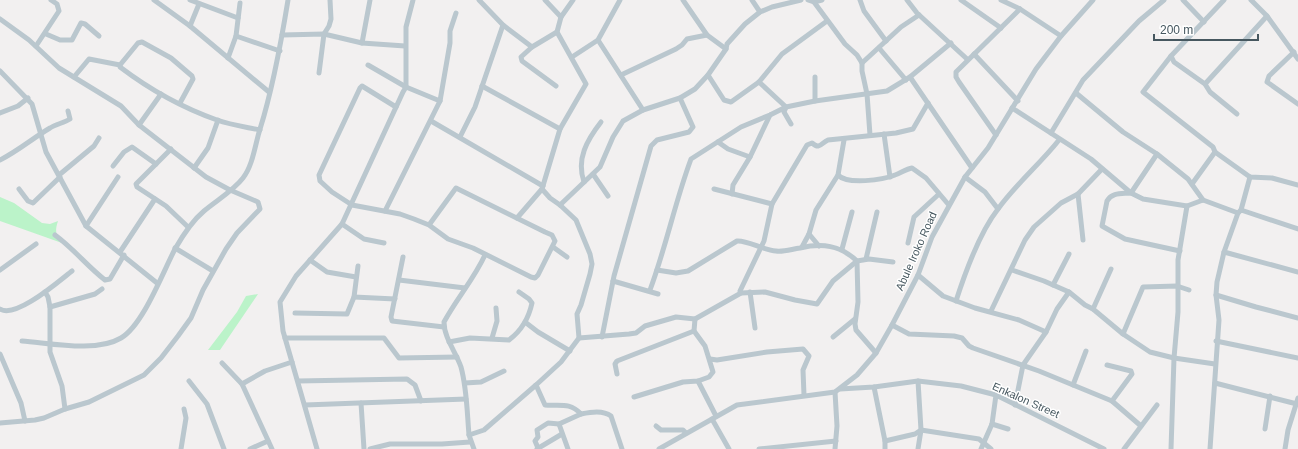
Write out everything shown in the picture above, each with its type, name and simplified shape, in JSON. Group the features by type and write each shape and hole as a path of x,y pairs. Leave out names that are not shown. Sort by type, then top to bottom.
{"street":[{"path":"36,46 46,34 59,11 57,4 51,0"},
{"path":"154,0 190,26 269,92"},
{"path":"190,0 238,18"},
{"path":"22,341 85,346 102,344 119,339 130,332 141,318 175,248 188,227 203,211 230,190 246,174 256,148 265,115 269,92 280,51 288,0"},
{"path":"319,73 324,34 330,26 330,0"},
{"path":"362,43 370,0"},
{"path":"317,449 285,338 280,302 296,276 342,224 406,87 406,27 414,0"},
{"path":"479,0 503,25 532,47"},
{"path":"544,0 561,16"},
{"path":"556,86 522,61 521,57 532,47 557,32 561,16 573,0"},
{"path":"572,57 598,40 620,0"},
{"path":"683,0 708,35 726,49"},
{"path":"752,0 760,12"},
{"path":"560,205 600,166 613,137 623,121 643,110 680,98 695,89 708,75 726,49 727,44 745,24 760,12 772,7 801,0"},
{"path":"808,0 814,2 822,0"},
{"path":"860,0 864,11 886,41"},
{"path":"907,0 919,15 967,59"},
{"path":"962,0 1000,28"},
{"path":"1001,0 1020,9 1061,36"},
{"name":"Abule Iroko Road","path":"837,390 857,375 876,353 918,275 932,237 948,204 965,177 996,135 1036,69 1061,36 1093,0"},
{"path":"1051,134 1084,80 1134,27 1164,0"},
{"path":"1183,0 1204,22"},
{"path":"1224,0 1171,56 1143,92 1213,147 1215,152 1250,177 1272,178 1298,185"},
{"path":"1251,0 1268,16 1298,59"},
{"path":"814,2 845,44 858,55 862,63 862,71 867,94 870,135"},
{"path":"228,58 236,36 240,3"},
{"path":"190,26 199,4"},
{"path":"996,135 956,77 956,72 967,59 1020,9"},
{"path":"385,211 440,101 450,43 450,31 456,13"},
{"path":"862,63 886,41 919,15"},
{"path":"1205,84 1268,16"},
{"path":"0,19 15,28 36,46 50,61 116,103 139,125 194,168 230,190 258,202 260,209 237,233 213,270 191,318 161,358 144,375 89,402 65,409 44,418 25,422 0,423"},
{"path":"708,75 726,102 731,102 759,82 782,54 827,21"},
{"path":"46,34 60,40 72,40 81,23 85,24 99,36"},
{"path":"460,137 475,106 503,25"},
{"path":"517,218 543,188 560,129 586,84 557,32"},
{"path":"282,35 324,34 362,43 405,46"},
{"path":"620,75 676,49 682,45 686,38 708,35"},
{"path":"236,36 280,51"},
{"path":"598,40 643,110"},
{"path":"120,65 138,43 142,42 171,58 192,76 193,79 180,103"},
{"path":"650,290 691,159 741,127 786,107 815,101 887,91 908,78 951,43"},
{"path":"880,48 908,78 928,103 972,168"},
{"path":"1294,52 1269,76 1267,82 1298,104"},
{"path":"974,54 1018,101"},
{"path":"1171,56 1174,62 1205,84 1210,92 1237,114"},
{"path":"74,77 89,59 120,65 120,67 134,78 180,103 218,120 260,130"},
{"path":"368,65 406,87 440,101"},
{"path":"0,71 28,98 35,111 40,135 46,152 86,226 157,283"},
{"path":"815,77 815,101"},
{"path":"759,82 786,107"},
{"path":"396,108 362,86 338,132 319,175 320,181 332,192 352,205 400,214 429,225 448,239 535,278 555,241 552,236 456,188 429,225"},
{"path":"482,86 560,129"},
{"path":"1076,93 1123,132 1157,154 1192,184 1203,200 1298,229"},
{"path":"139,125 161,94"},
{"path":"0,113 18,106 28,98"},
{"path":"602,337 613,281 651,146 657,140 689,132 693,127 680,98"},
{"path":"741,293 740,291 759,248 764,241 772,204 807,145 812,143 818,147 828,140 844,140 913,128 928,103"},
{"path":"786,107 784,112 791,124"},
{"path":"1012,108 1059,140 1091,159 1131,192 1143,198 1187,206 1203,200"},
{"path":"0,160 17,151 40,135 70,119 68,111"},
{"path":"732,194 733,185 750,156 770,115"},
{"path":"194,168 208,148 218,120"},
{"path":"431,121 543,188 550,198 576,220 590,254 592,264 581,305 577,314 579,338 570,351 536,385 484,430 468,434"},
{"path":"584,182 580,173 583,154 587,142 601,122"},
{"path":"884,134 890,177"},
{"path":"19,189 28,201 33,203 59,176 94,146 99,138"},
{"path":"802,247 809,234 816,210 838,175 844,140"},
{"path":"956,301 965,272 998,209 1059,140"},
{"path":"718,142 728,149 750,156"},
{"path":"113,166 124,152 132,147 156,164"},
{"path":"171,149 136,184 137,187 166,206 188,227"},
{"path":"1192,184 1215,152"},
{"path":"1157,154 1131,192 1113,194 1109,197 1102,226 1125,239 1180,251"},
{"path":"838,175 842,179 852,181 890,177 912,168 926,178 948,204"},
{"path":"991,311 1012,270 1025,240 1034,227 1061,203 1078,194 1102,169"},
{"path":"593,174 608,196"},
{"path":"86,226 118,177"},
{"path":"965,177 985,192 998,209"},
{"path":"1210,449 1215,383 1216,341 1219,320 1216,295 1224,252 1240,212 1250,177"},
{"path":"714,189 772,204"},
{"path":"908,243 914,217 939,194"},
{"path":"1078,194 1083,240"},
{"path":"55,235 73,249 84,262 105,280 112,277 122,254 155,199"},
{"path":"1171,449 1174,358 1178,312 1177,286 1180,251 1187,206"},
{"path":"842,249 852,212"},
{"path":"866,259 876,212"},
{"path":"342,224 364,239 384,244"},
{"path":"809,234 819,246"},
{"path":"657,270 676,273 688,271 737,241 742,241 759,248 777,252 802,247 819,246 842,249 857,261 858,302 855,319 856,330 876,353"},
{"path":"0,270 36,244"},
{"path":"553,247 567,257"},
{"path":"175,248 213,270"},
{"path":"1224,252 1298,272"},
{"path":"1053,285 1069,254"},
{"path":"474,449 468,434 465,383 457,357 449,342 444,327 444,322 465,288 476,274 485,255"},
{"path":"403,257 391,317 392,321 444,327"},
{"path":"579,338 636,333 645,326 676,317 695,318 741,293 765,292 817,304 833,280 857,261 866,259 893,262"},
{"path":"310,260 327,272 356,277"},
{"path":"295,313 346,314 354,296 358,266"},
{"path":"1093,309 1111,269"},
{"path":"1012,270 1069,292 1085,305 1093,309 1123,334 1150,352 1174,358 1215,364"},
{"path":"0,309 4,312 10,311 24,305 45,292 72,271"},
{"path":"918,275 943,296 975,308 991,311 1019,320 1046,332"},
{"path":"399,280 465,288"},
{"path":"613,281 650,290 658,294"},
{"path":"1123,334 1143,287 1177,286 1189,290"},
{"path":"50,307 94,294 102,289"},
{"path":"45,292 48,297 50,307 49,343 54,364 63,390 65,409"},
{"path":"449,342 470,338 509,340 525,322 532,303 530,299 519,292"},
{"path":"750,292 755,328"},
{"path":"1015,405 1023,365 1046,332 1057,309 1069,292"},
{"path":"1216,295 1256,308 1298,318"},
{"path":"354,296 395,299"},
{"path":"492,338 497,322 496,308"},
{"path":"695,318 694,331 705,346 713,367"},
{"path":"832,337 855,319"},
{"path":"525,322 538,332 570,351"},
{"path":"892,325 909,334 954,336 962,338 969,346 1023,365 1112,401 1141,426"},
{"path":"617,374 615,364 617,361 694,331"},
{"path":"285,338 384,338 399,358 457,357"},
{"path":"1216,341 1298,358"},
{"path":"710,359 717,360 767,352 803,349 809,356 803,370 804,395"},
{"path":"1073,385 1086,351"},
{"path":"0,354 21,403 25,422"},
{"path":"634,397 683,382 698,381 709,377 713,372 713,367 717,360"},
{"path":"222,362 242,384 272,449"},
{"path":"242,384 266,371 292,362"},
{"path":"1107,365 1130,371 1132,374 1112,401"},
{"path":"465,383 480,382 504,371"},
{"path":"298,381 407,380 415,385 421,401"},
{"path":"189,381 207,404 224,449"},
{"path":"698,381 729,449"},
{"path":"918,381 920,430 918,449"},
{"name":"Enkalon Street","path":"837,390 918,381 961,386 996,396 1101,448"},
{"path":"1215,383 1298,401 1288,430 1285,449"},
{"path":"536,385 545,405 566,404 581,414"},
{"path":"874,387 885,441 885,449"},
{"path":"659,449 714,417 744,403 837,390 837,426 835,449"},
{"path":"981,449 992,424 996,396"},
{"path":"1265,429 1270,396"},
{"path":"305,405 466,399"},
{"path":"361,403 364,449"},
{"path":"1124,449 1156,405"},
{"path":"181,449 186,418 184,409"},
{"path":"562,434 537,449 535,441 538,437 537,430 548,423 559,424 581,414 597,412 611,416 622,449"},
{"path":"559,424 568,449"},
{"path":"992,424 1008,429"},
{"path":"656,426 661,430 683,430 686,433"},
{"path":"885,441 915,434 920,430 979,439 984,441 991,449"},
{"path":"759,449 836,440"},
{"path":"250,449 268,441"},
{"path":"370,449 390,444 442,444 470,442"}],"green space":[{"path":"0,197 14,203 42,223 50,224 58,221 56,233 60,239 77,251 62,243 0,221"},
{"path":"258,294 220,350 208,350 237,312 246,296"}]}
